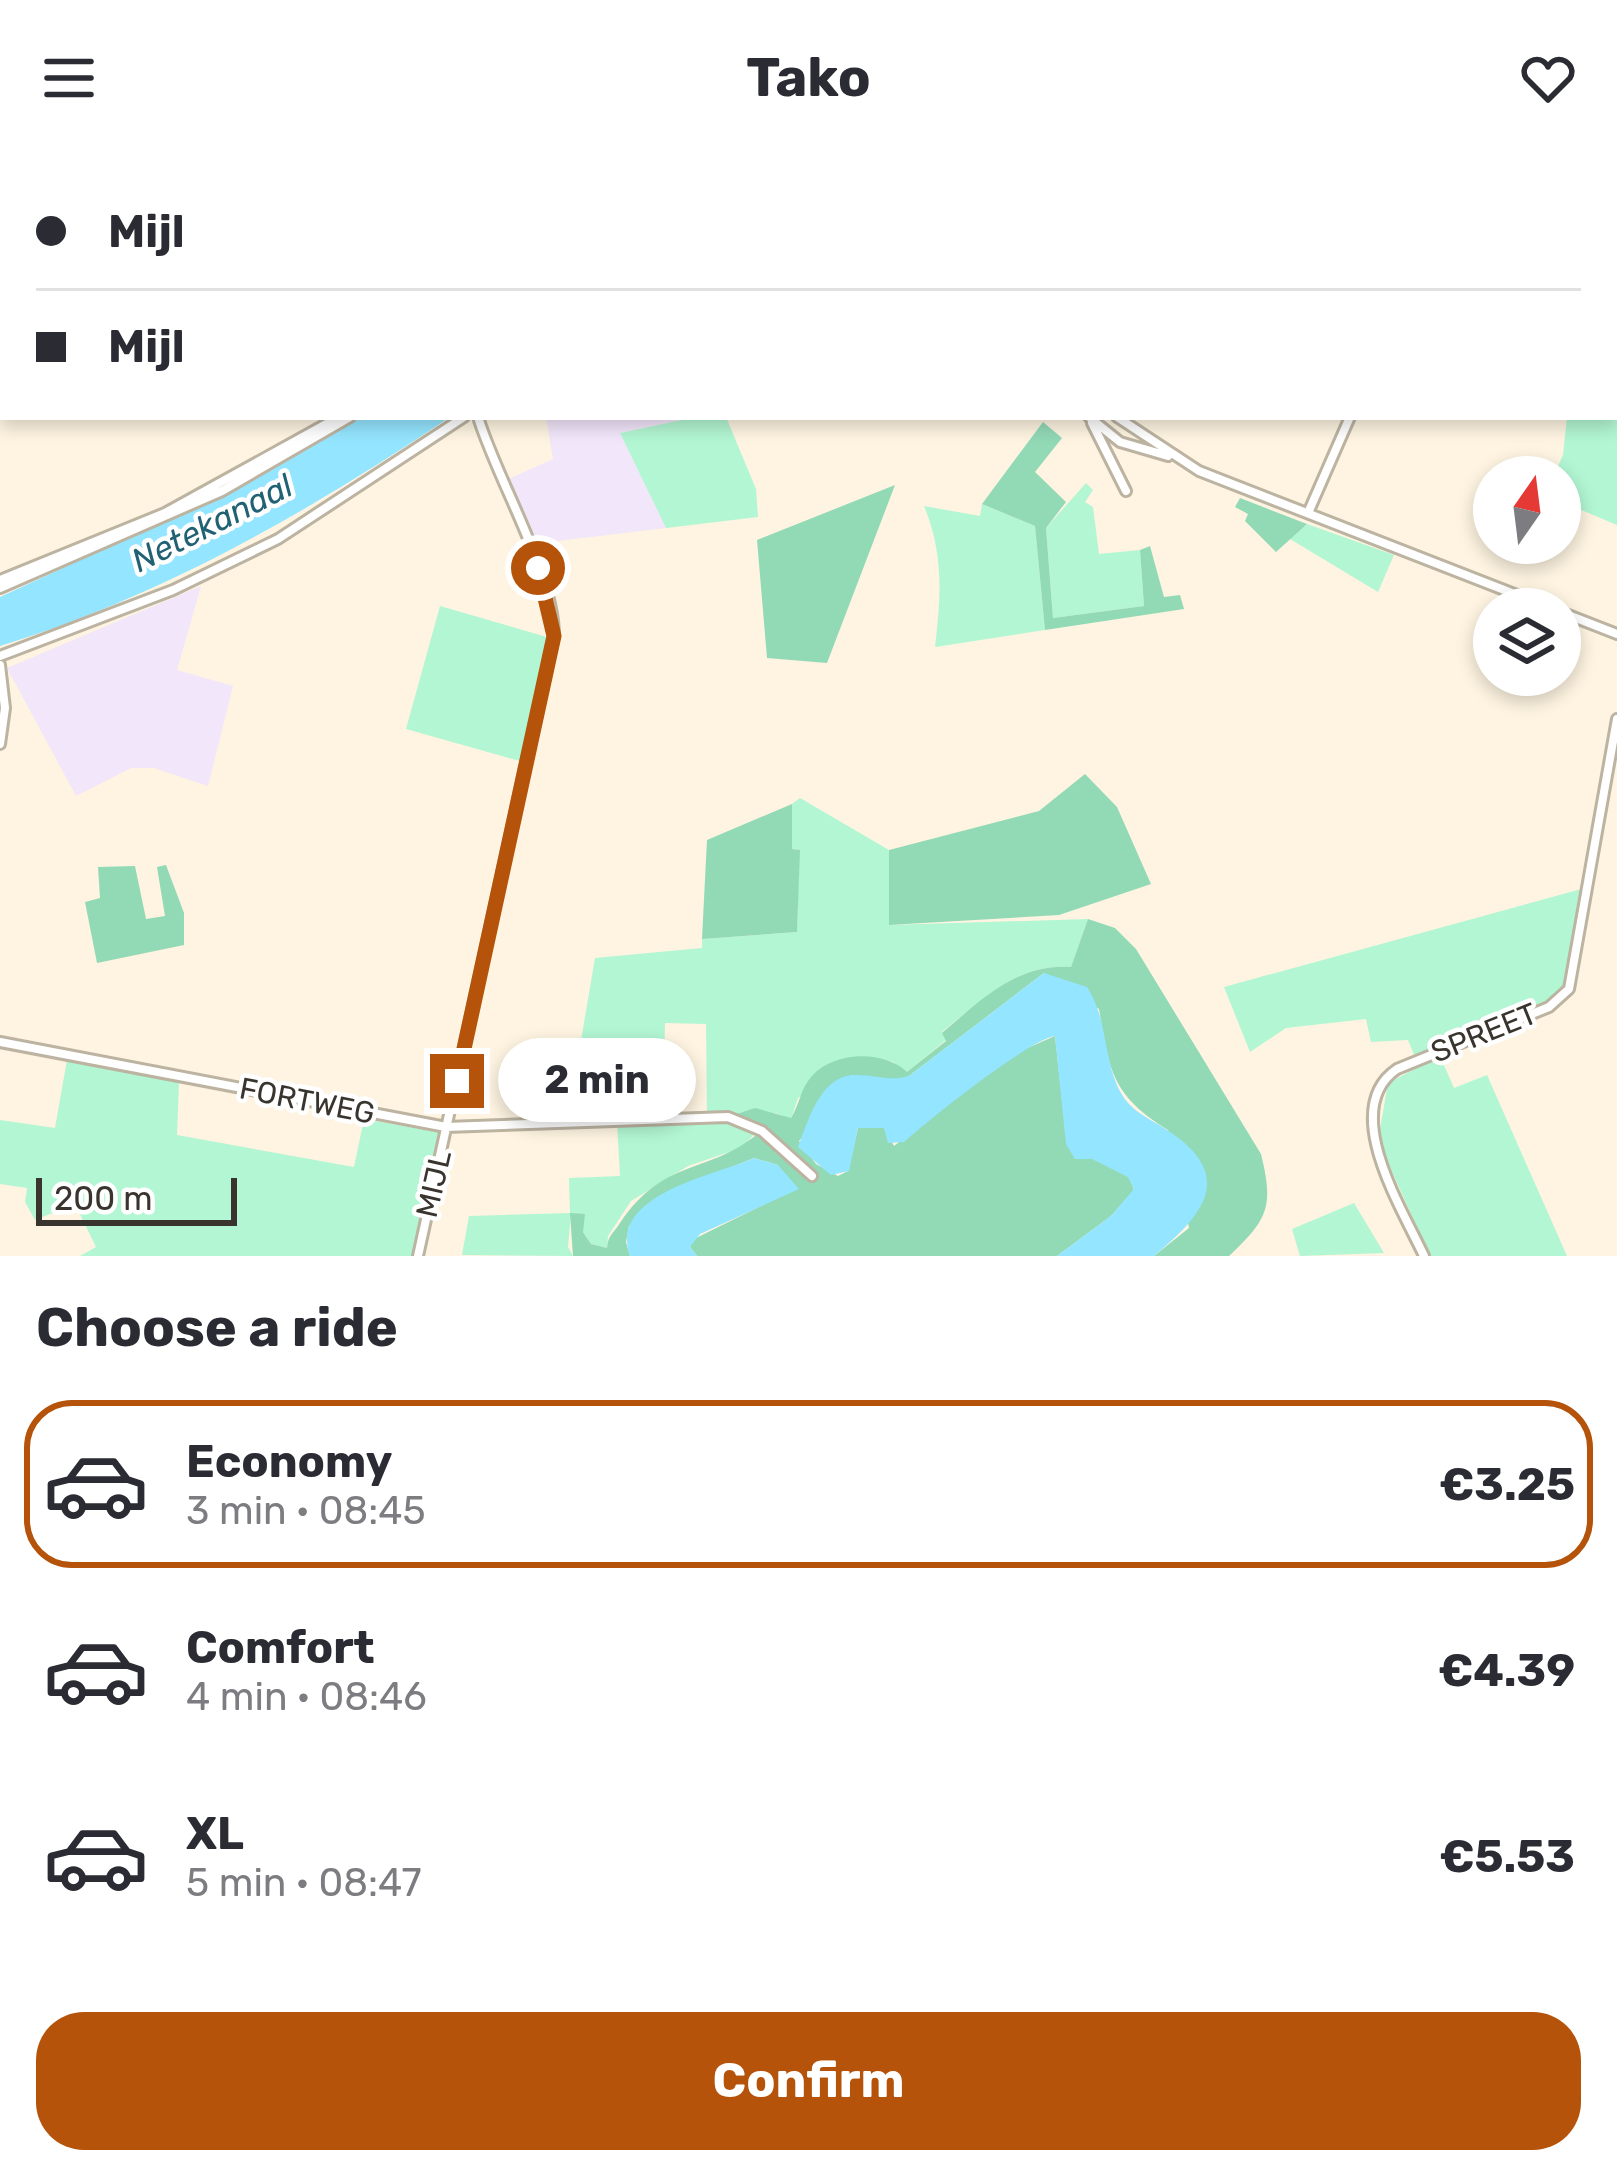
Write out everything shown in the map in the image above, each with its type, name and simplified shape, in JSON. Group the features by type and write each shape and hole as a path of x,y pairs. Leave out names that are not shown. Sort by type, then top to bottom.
{"street":[{"path":"0,584 165,513 334,420"},
{"path":"0,584 222,491 345,420"},
{"path":"0,744 5,707 0,661 173,590 278,539 459,420"},
{"name":"MIJL","path":"418,1256 554,636 546,590 497,478 479,420"},
{"path":"1091,420 1126,491"},
{"path":"1092,420 1120,442 1169,455 1617,634"},
{"path":"1121,420 1169,455"},
{"path":"1308,513 1349,420"},
{"name":"SPREET","path":"1424,1256 1372,1143 1383,1084 1397,1069 1549,1007 1569,989 1617,719"},
{"name":"FORTWEG","path":"0,1042 446,1127 728,1117 773,1139 812,1176"}],"shaded area":[{"path":"546,420 682,420 620,433 666,528 533,544 502,482 553,459"},
{"path":"201,586 177,670 233,686 208,786 154,768 131,768 76,796 7,668"}],"green space":[{"path":"682,420 727,420 756,489 758,517 666,528 620,433"},
{"path":"1567,420 1617,420 1617,525 1581,510 1581,456 1563,456"},
{"path":"1043,422 1062,438 1035,472 1066,502 1046,528 1053,618 1144,606 1140,550 1150,546 1164,597 1180,595 1184,609 1045,630 1035,526 982,504"},
{"path":"1086,483 1093,490 1085,502 1093,507 1099,554 1140,550 1144,606 1053,618 1046,528"},
{"path":"895,485 827,663 767,658 757,540"},
{"path":"1240,498 1307,524 1276,552 1245,521 1248,514 1235,507"},
{"path":"982,504 1035,526 1045,630 935,647 939,576 924,506 980,516"},
{"path":"1307,524 1394,555 1378,592 1290,539"},
{"path":"440,606 550,638 520,761 406,729"},
{"path":"1085,774 1117,807 1151,884 1059,915 889,925 889,850 1039,811"},
{"path":"800,798 889,850 889,925 1088,919 1071,967 1034,971 1001,986 942,1032 946,1040 906,1073 893,1062 870,1057 798,1098 791,1119 775,1113 741,1148 688,1166 631,1201 608,1236 607,1248 591,1244 571,1213 568,1247 573,1256 462,1255 469,1216 570,1213 569,1178 620,1176 617,1123 707,1116 706,1024 665,1023 664,1062 578,1058 595,958 702,948 702,939 797,932 799,850 792,849 792,804"},
{"path":"792,804 792,849 800,850 797,932 702,939 707,840"},
{"path":"166,865 184,913 184,945 97,963 85,902 100,898 98,867 135,866 146,919 165,916 157,867"},
{"path":"1585,888 1567,987 1551,1002 1415,1057 1408,1040 1371,1042 1366,1019 1286,1028 1250,1052 1224,987"},
{"path":"1088,919 1115,928 1136,949 1261,1154 1267,1187 1264,1211 1229,1256 1154,1256 1189,1228 1168,1130 1135,1106 1117,1080 1099,1009 1044,973 909,1076 897,1081 852,1075 799,1141 816,1164 838,1176 848,1171 858,1128 884,1128 894,1146 1014,1054 1055,1036 1067,1145 1129,1177 1134,1190 1111,1216 1057,1256 697,1256 690,1247 692,1240 775,1199 778,1165 754,1158 682,1187 629,1226 630,1256 573,1256 570,1213 585,1214 583,1232 591,1244 607,1248 620,1223 654,1187 723,1155 761,1131 728,1117 755,1108 791,1118 812,1076 846,1058 873,1057 907,1072 946,1041 942,1033 1001,986 1034,971 1071,967"},
{"path":"1440,1056 1454,1088 1487,1075 1567,1256 1430,1256 1378,1141 1388,1083"},
{"path":"67,1060 179,1082 177,1135 354,1167 364,1119 442,1133 413,1256 80,1256 96,1247 75,1204 35,1220 25,1202 27,1188 0,1184 0,1120 55,1128"},
{"path":"1354,1203 1384,1253 1300,1256 1292,1229"}],"water":[{"name":"Netekanaal","path":"350,420 445,420 344,485 177,577 0,646 0,597 223,494"},
{"path":"1044,973 1087,987 1099,1012 1115,1081 1125,1099 1201,1161 1207,1177 1199,1209 1154,1256 1057,1256 1111,1216 1134,1189 1128,1177 1092,1159 1075,1159 1066,1144 1055,1036 1001,1066 904,1142 888,1143 884,1128 858,1128 849,1171 831,1175 798,1147 811,1113 832,1083 853,1075 909,1076"},
{"path":"754,1158 778,1165 799,1189 700,1234 690,1247 697,1256 630,1256 627,1235 634,1217 649,1202"}],"route":[{"path":"457,1081 554,636 553,616 538,568"}]}
